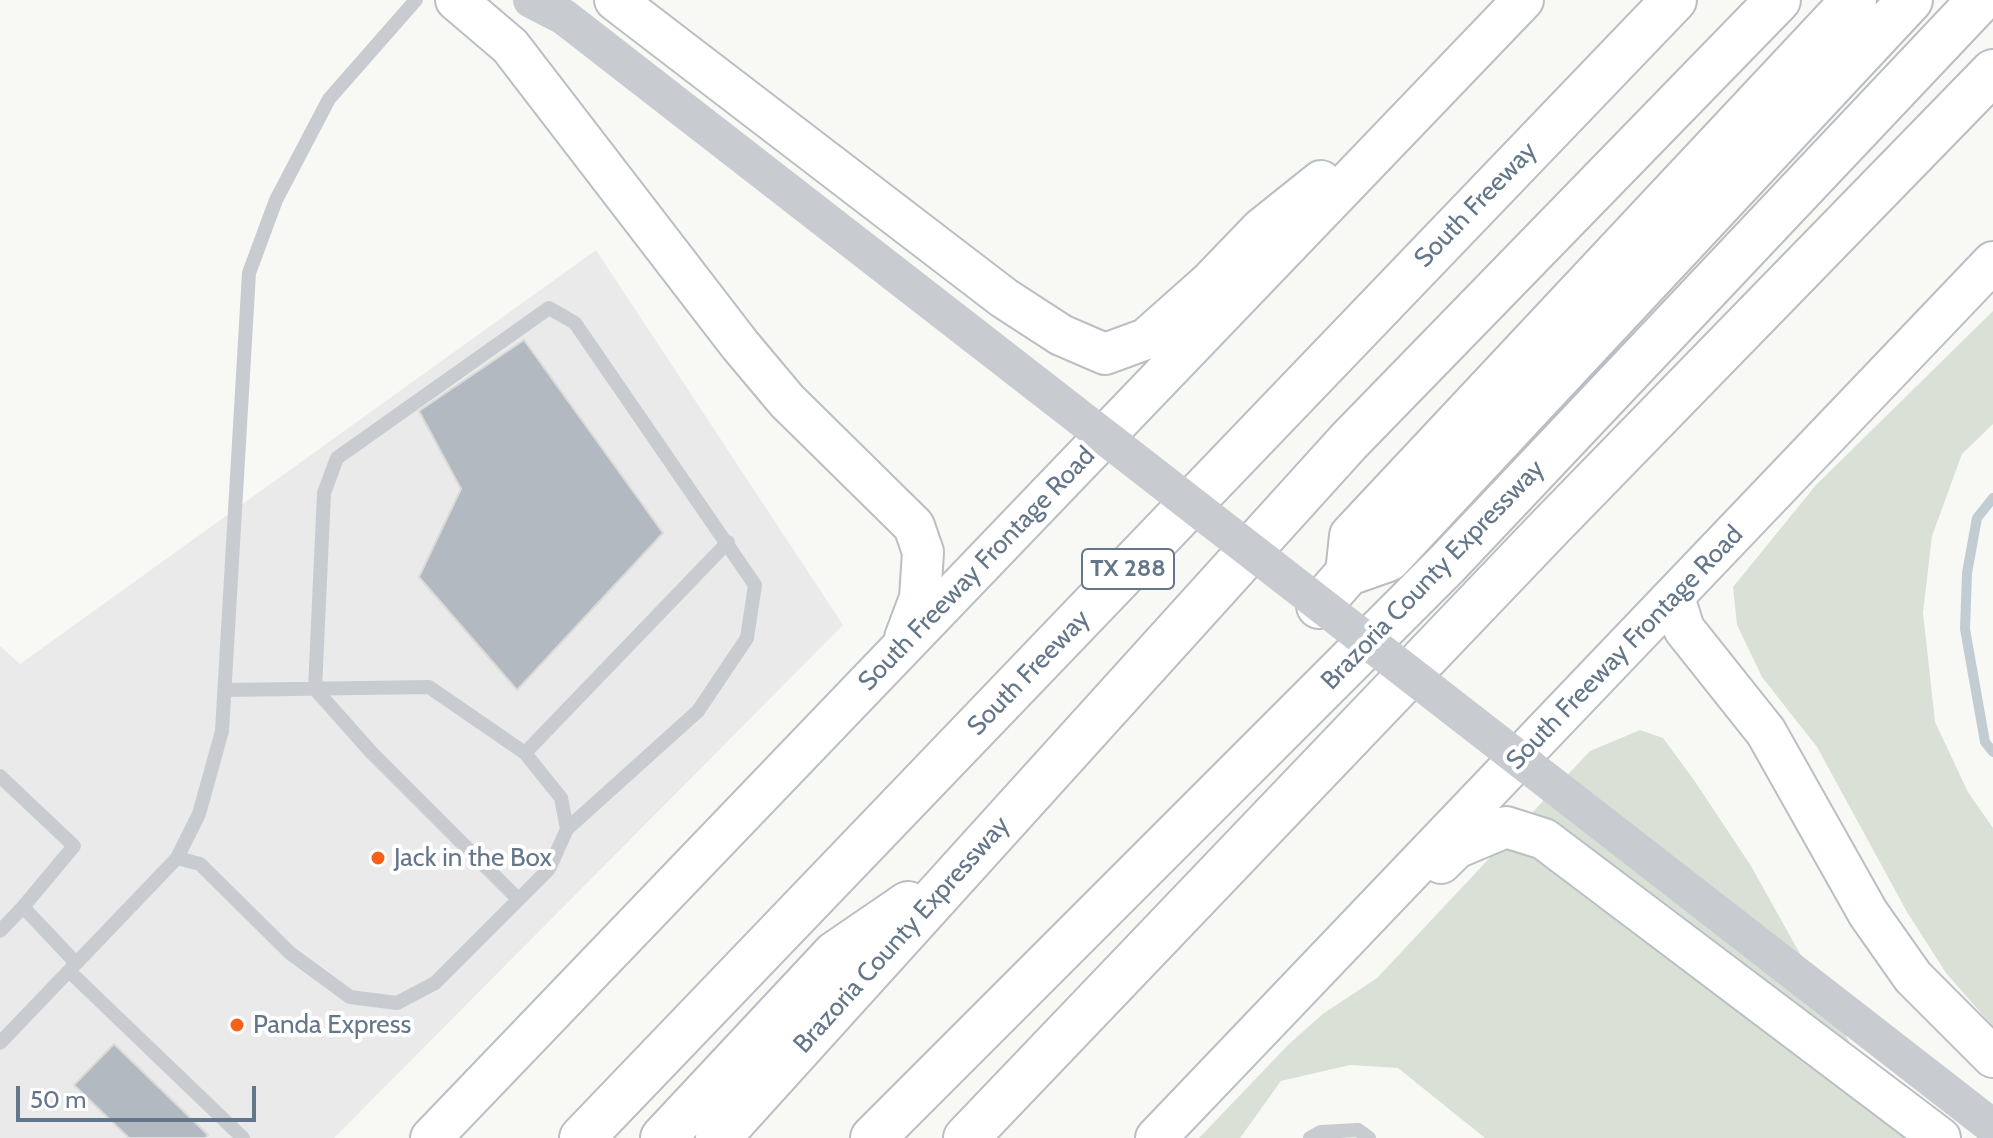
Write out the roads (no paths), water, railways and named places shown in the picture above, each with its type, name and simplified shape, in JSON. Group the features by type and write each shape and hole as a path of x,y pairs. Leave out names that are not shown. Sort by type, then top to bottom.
{"highway":[{"name":"South Freeway","path":"582,1138 1674,0"},
{"name":"Brazoria County Expressway","path":"718,1138 1349,441 1778,0"},
{"path":"1348,573 1352,536 1854,0"},
{"path":"1319,606 1348,573 1388,559 1910,0"},
{"name":"Brazoria County Expressway","path":"873,1138 1447,564 1980,0"},
{"path":"966,1138 1551,526 1993,72"},
{"path":"663,1138 835,954 966,864"},
{"path":"916,1138 999,1050 1070,941"}],"main road":[{"path":"456,0 510,46 740,345 787,401 914,526 923,552 920,598 900,649"},
{"path":"615,0 1004,298 1061,335 1105,354 1146,339 1308,189 1392,136"},
{"name":"South Freeway Frontage Road","path":"431,1138 1523,0"},
{"name":"South Freeway Frontage Road","path":"1156,1138 1993,262"},
{"path":"1674,597 1684,629 1766,732 1868,913 1913,977 1993,1057"},
{"path":"1289,999 1350,956 1456,848 1506,827 1544,839 1564,853 1940,1138"}],"street":[{"path":"531,0 558,8 1319,606 1993,1127"}],"lane":[{"path":"0,1043 177,858 199,814 222,731 249,273 276,200 329,99 416,0"},
{"path":"177,858 200,864 290,953 350,997 397,1003 435,983 549,869 567,829 698,711 747,638 755,585 575,323 549,308 337,458 324,493 315,689 371,752 518,899"},
{"path":"525,753 728,542"},
{"path":"225,690 429,687 525,753 561,798 567,829"},
{"path":"0,776 74,846 0,931"},
{"path":"23,907 72,967 243,1138"},
{"path":"1310,1138 1321,1132 1358,1130 1369,1138"}],"waterway":[{"path":"1993,498 1977,518 1967,573 1965,629 1985,742 1993,752"}],"place":[{"name":"Jack in the Box","path":"378,858"},
{"name":"Panda Express","path":"237,1025"}]}
